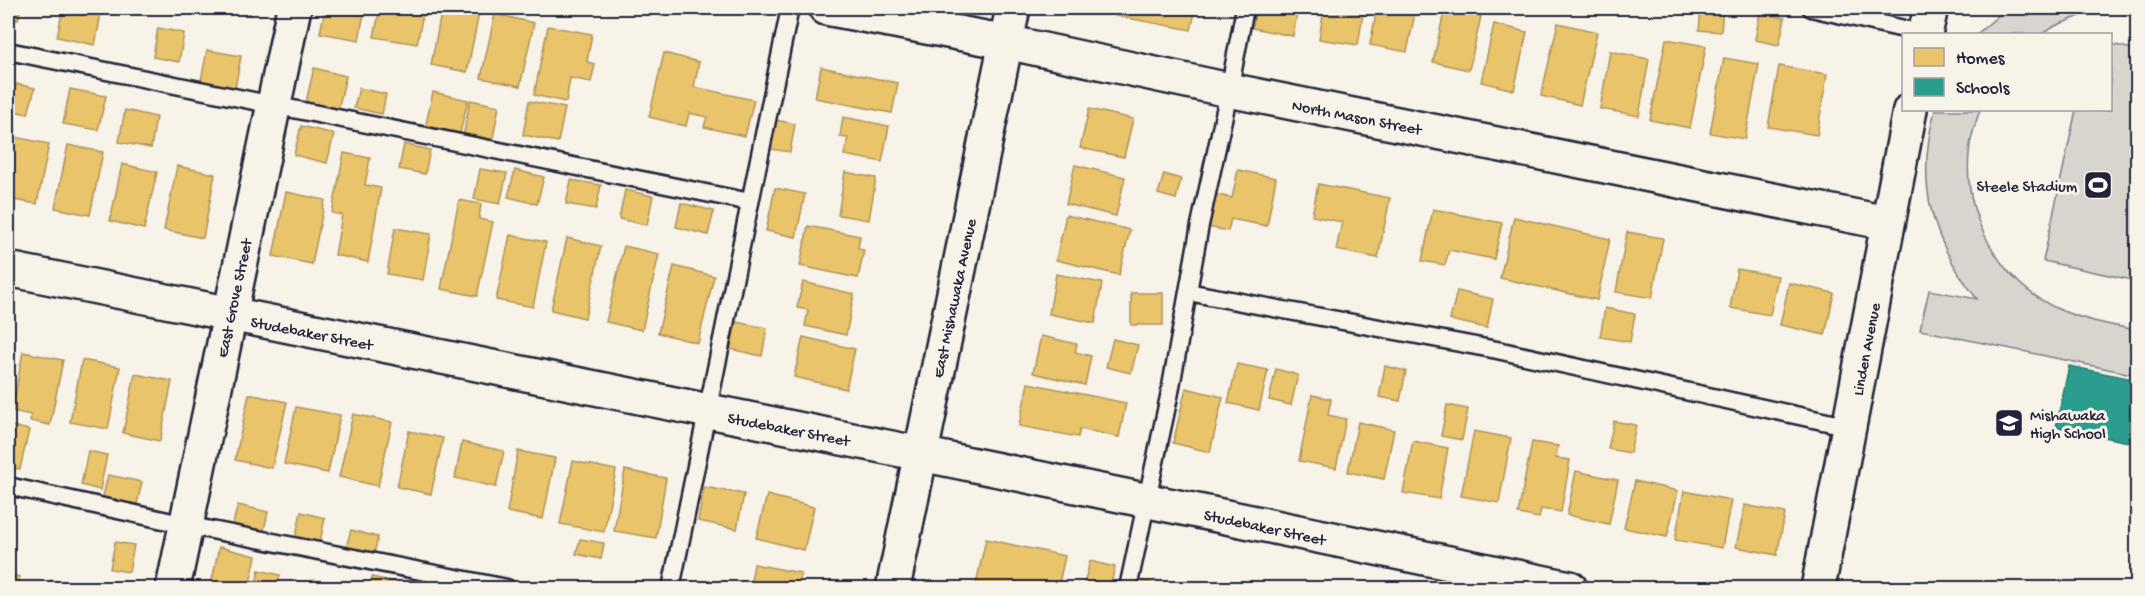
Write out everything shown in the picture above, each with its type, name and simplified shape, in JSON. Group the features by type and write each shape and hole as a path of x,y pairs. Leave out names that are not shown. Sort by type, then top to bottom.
{"street":[{"name":"East Grove Street","path":"173,588 294,8"},
{"name":"North Mason Street","path":"826,8 1006,42 1229,90 1887,224"},
{"name":"East Mishawaka Avenue","path":"893,588 1013,8"},
{"path":"1926,33 1931,8"},
{"name":"Linden Avenue","path":"1818,588 1910,111"},
{"name":"Studebaker Street","path":"8,269 1570,588"}],"lane":[{"path":"670,588 790,8"},
{"path":"1128,588 1170,392 1200,225 1245,8"},
{"path":"1811,8 1922,33"},
{"path":"8,51 750,202"},
{"path":"1188,292 1497,350 1850,427"},
{"path":"8,486 186,525 507,588"}],"shaded area":[{"path":"2007,8 2128,8 2080,16 2044,33 1978,33"},
{"name":"Steele Stadium","path":"2112,44 2137,50 2137,281 2043,261 2076,111 2112,111"},
{"path":"1935,111 1980,111 1970,143 1969,177 1972,201 1979,223 1990,245 2019,283 2058,309 2087,319 2137,330 2137,375 1920,330 1929,290 1977,299 1948,255 1931,210 1927,187 1929,137"}],"building: Homes":[{"path":"8,8 21,8 18,20 8,18"},
{"path":"63,8 102,9 95,45 57,37"},
{"path":"219,8 251,8 250,15"},
{"path":"325,8 365,8 359,40 320,33"},
{"path":"380,8 424,9 417,44 374,37"},
{"path":"442,8 480,8 467,72 431,65"},
{"path":"1118,8 1196,8 1191,30 1116,16"},
{"path":"1256,8 1298,8 1293,36 1252,28"},
{"path":"1324,8 1364,8 1358,45 1319,39"},
{"path":"1377,8 1416,8 1407,52 1370,45"},
{"path":"1445,8 1481,16 1469,70 1433,62"},
{"path":"1549,8 1571,8 1570,13"},
{"path":"1701,8 1723,8 1721,32 1699,30"},
{"path":"1760,13 1785,18 1779,45 1755,40"},
{"path":"495,14 534,23 520,86 481,78"},
{"path":"1558,23 1597,32 1580,105 1541,96"},
{"path":"1494,24 1527,32 1514,90 1481,82"},
{"path":"548,26 592,34 587,62 595,64 591,82 570,78 566,102 534,95"},
{"path":"158,28 184,33 179,62 153,57"},
{"path":"1666,39 1706,46 1690,128 1650,120"},
{"path":"207,50 241,56 235,88 201,81"},
{"path":"1610,51 1649,59 1639,116 1600,109"},
{"path":"664,53 699,62 694,87 754,100 745,136 704,127 707,117 689,113 686,126 649,117"},
{"path":"1724,58 1759,64 1745,139 1710,133"},
{"path":"1779,66 1827,74 1817,135 1768,127"},
{"path":"821,67 898,83 892,113 815,98"},
{"path":"314,68 346,76 338,110 306,102"},
{"path":"16,84 35,88 28,114 9,110"},
{"path":"359,88 386,94 382,114 354,108"},
{"path":"70,89 106,96 98,130 63,124"},
{"path":"433,92 468,100 459,137 425,129"},
{"path":"470,100 499,106 492,143 463,137"},
{"path":"529,101 565,108 558,142 523,135"},
{"path":"1089,109 1133,119 1124,157 1080,148"},
{"path":"125,110 156,117 151,148 119,142"},
{"path":"843,117 889,126 882,162 844,155 848,138 840,137"},
{"path":"776,120 795,124 790,152 770,149"},
{"path":"301,126 334,134 327,163 294,155"},
{"path":"10,136 49,144 37,204 8,199"},
{"path":"404,144 430,150 425,174 399,169"},
{"path":"68,145 103,152 90,215 55,208"},
{"path":"344,153 370,158 365,185 381,188 368,262 335,255 342,215 332,213"},
{"path":"122,164 157,172 144,229 110,221"},
{"path":"1075,165 1125,177 1116,216 1066,204"},
{"path":"177,166 215,174 203,238 164,230"},
{"path":"480,169 507,173 500,204 474,199"},
{"path":"515,170 544,177 537,204 508,197"},
{"path":"1238,170 1276,178 1267,226 1231,219 1228,231 1207,227 1213,194 1232,198"},
{"path":"845,172 876,178 869,220 838,215"},
{"path":"1164,174 1181,179 1176,199 1158,194"},
{"path":"571,180 601,185 596,209 566,204"},
{"path":"1318,184 1390,198 1378,258 1336,250 1342,222 1312,216"},
{"path":"775,188 805,194 796,237 766,231"},
{"path":"625,190 653,196 647,225 619,219"},
{"path":"286,192 325,200 312,264 273,256"},
{"path":"459,200 481,204 479,219 493,222 477,296 441,289"},
{"path":"681,203 714,211 708,235 676,227"},
{"path":"1433,209 1502,223 1494,259 1449,250 1445,265 1422,261"},
{"path":"1066,215 1130,230 1119,275 1056,260"},
{"path":"1514,217 1610,239 1597,300 1500,278"},
{"path":"808,226 860,236 858,249 864,250 858,278 800,266"},
{"path":"395,228 431,234 423,280 387,274"},
{"path":"1627,232 1663,238 1652,298 1616,292"},
{"path":"510,235 546,242 533,307 496,300"},
{"path":"567,238 601,246 585,318 551,310"},
{"path":"624,246 659,254 642,330 606,322"},
{"path":"674,266 714,276 698,343 658,333"},
{"path":"1737,269 1778,276 1770,315 1730,308"},
{"path":"1056,274 1102,283 1095,323 1049,314"},
{"path":"803,282 854,294 846,335 805,326 808,310 797,308"},
{"path":"1789,283 1834,293 1825,335 1780,325"},
{"path":"1457,291 1493,299 1487,328 1450,320"},
{"path":"1131,293 1163,293 1163,325 1131,325"},
{"path":"1605,308 1635,314 1630,342 1600,337"},
{"path":"736,322 767,328 762,356 730,349"},
{"path":"1041,336 1077,344 1075,352 1091,356 1085,385 1033,373"},
{"path":"803,337 855,349 846,389 794,377"},
{"path":"1113,339 1138,345 1131,373 1106,367"},
{"path":"23,352 63,360 50,425 30,421 31,415 12,411"},
{"path":"82,360 120,367 108,429 70,422"},
{"path":"1237,364 1268,370 1259,410 1228,403"},
{"path":"1385,366 1406,371 1400,401 1379,397"},
{"path":"1276,369 1298,375 1291,405 1269,400"},
{"path":"135,374 172,381 160,441 123,433"},
{"path":"1028,383 1126,403 1119,437 1080,429 1078,437 1019,426"},
{"path":"1186,388 1223,397 1210,452 1173,443"},
{"path":"249,394 287,402 272,468 235,460"},
{"path":"1312,395 1331,399 1328,415 1346,419 1336,468 1299,461"},
{"path":"1447,405 1468,409 1462,440 1441,436"},
{"path":"296,407 340,415 328,473 284,464"},
{"path":"353,414 392,422 378,486 339,477"},
{"path":"1614,421 1636,425 1630,453 1608,449"},
{"path":"1358,422 1394,430 1384,479 1348,472"},
{"path":"8,425 29,430 20,469 8,467"},
{"path":"409,431 443,438 431,494 397,487"},
{"path":"1474,431 1511,438 1499,503 1461,496"},
{"path":"1413,441 1448,448 1439,499 1403,493"},
{"path":"462,442 504,451 496,487 455,478"},
{"path":"1532,442 1558,446 1556,458 1570,460 1561,512 1541,509 1539,518 1518,514"},
{"path":"88,451 107,455 100,490 81,485"},
{"path":"518,451 555,458 543,519 507,512"},
{"path":"573,461 616,470 604,532 560,524"},
{"path":"625,470 666,478 656,538 614,531"},
{"path":"1576,471 1618,480 1609,524 1567,515"},
{"path":"108,475 142,482 136,508 102,501"},
{"path":"1635,481 1678,491 1667,537 1624,528"},
{"path":"704,487 744,494 737,529 698,521"},
{"path":"1684,491 1731,500 1722,548 1675,540"},
{"path":"767,495 814,507 804,550 756,538"},
{"path":"238,505 268,512 263,534 232,527"},
{"path":"1745,505 1785,513 1777,555 1736,547"},
{"path":"301,512 325,518 319,546 295,540"},
{"path":"351,530 378,537 373,558 345,551"},
{"path":"580,539 604,543 601,559 576,554"},
{"path":"986,539 1065,556 1058,588 997,588 976,584"},
{"path":"115,542 134,545 129,572 110,569"},
{"path":"219,547 256,556 249,588 211,585"},
{"path":"1090,561 1115,567 1110,588 1083,588"},
{"path":"754,564 801,573 798,588 750,588"},
{"path":"259,570 280,575 277,588 255,588"},
{"path":"8,574 20,577 17,588 8,588"},
{"path":"372,577 399,583 398,588 369,588"},
{"path":"51,580 75,585 75,588 49,588"},
{"path":"314,580 335,585 334,588 312,588"},
{"path":"1143,581 1173,588 1141,588"}],"building: Schools":[{"path":"2069,366 2138,380 2138,444 2056,427"}],"place":[{"name":"Steele Stadium","path":"2098,185"},
{"name":"Mishawaka High School","path":"2009,423"}]}
